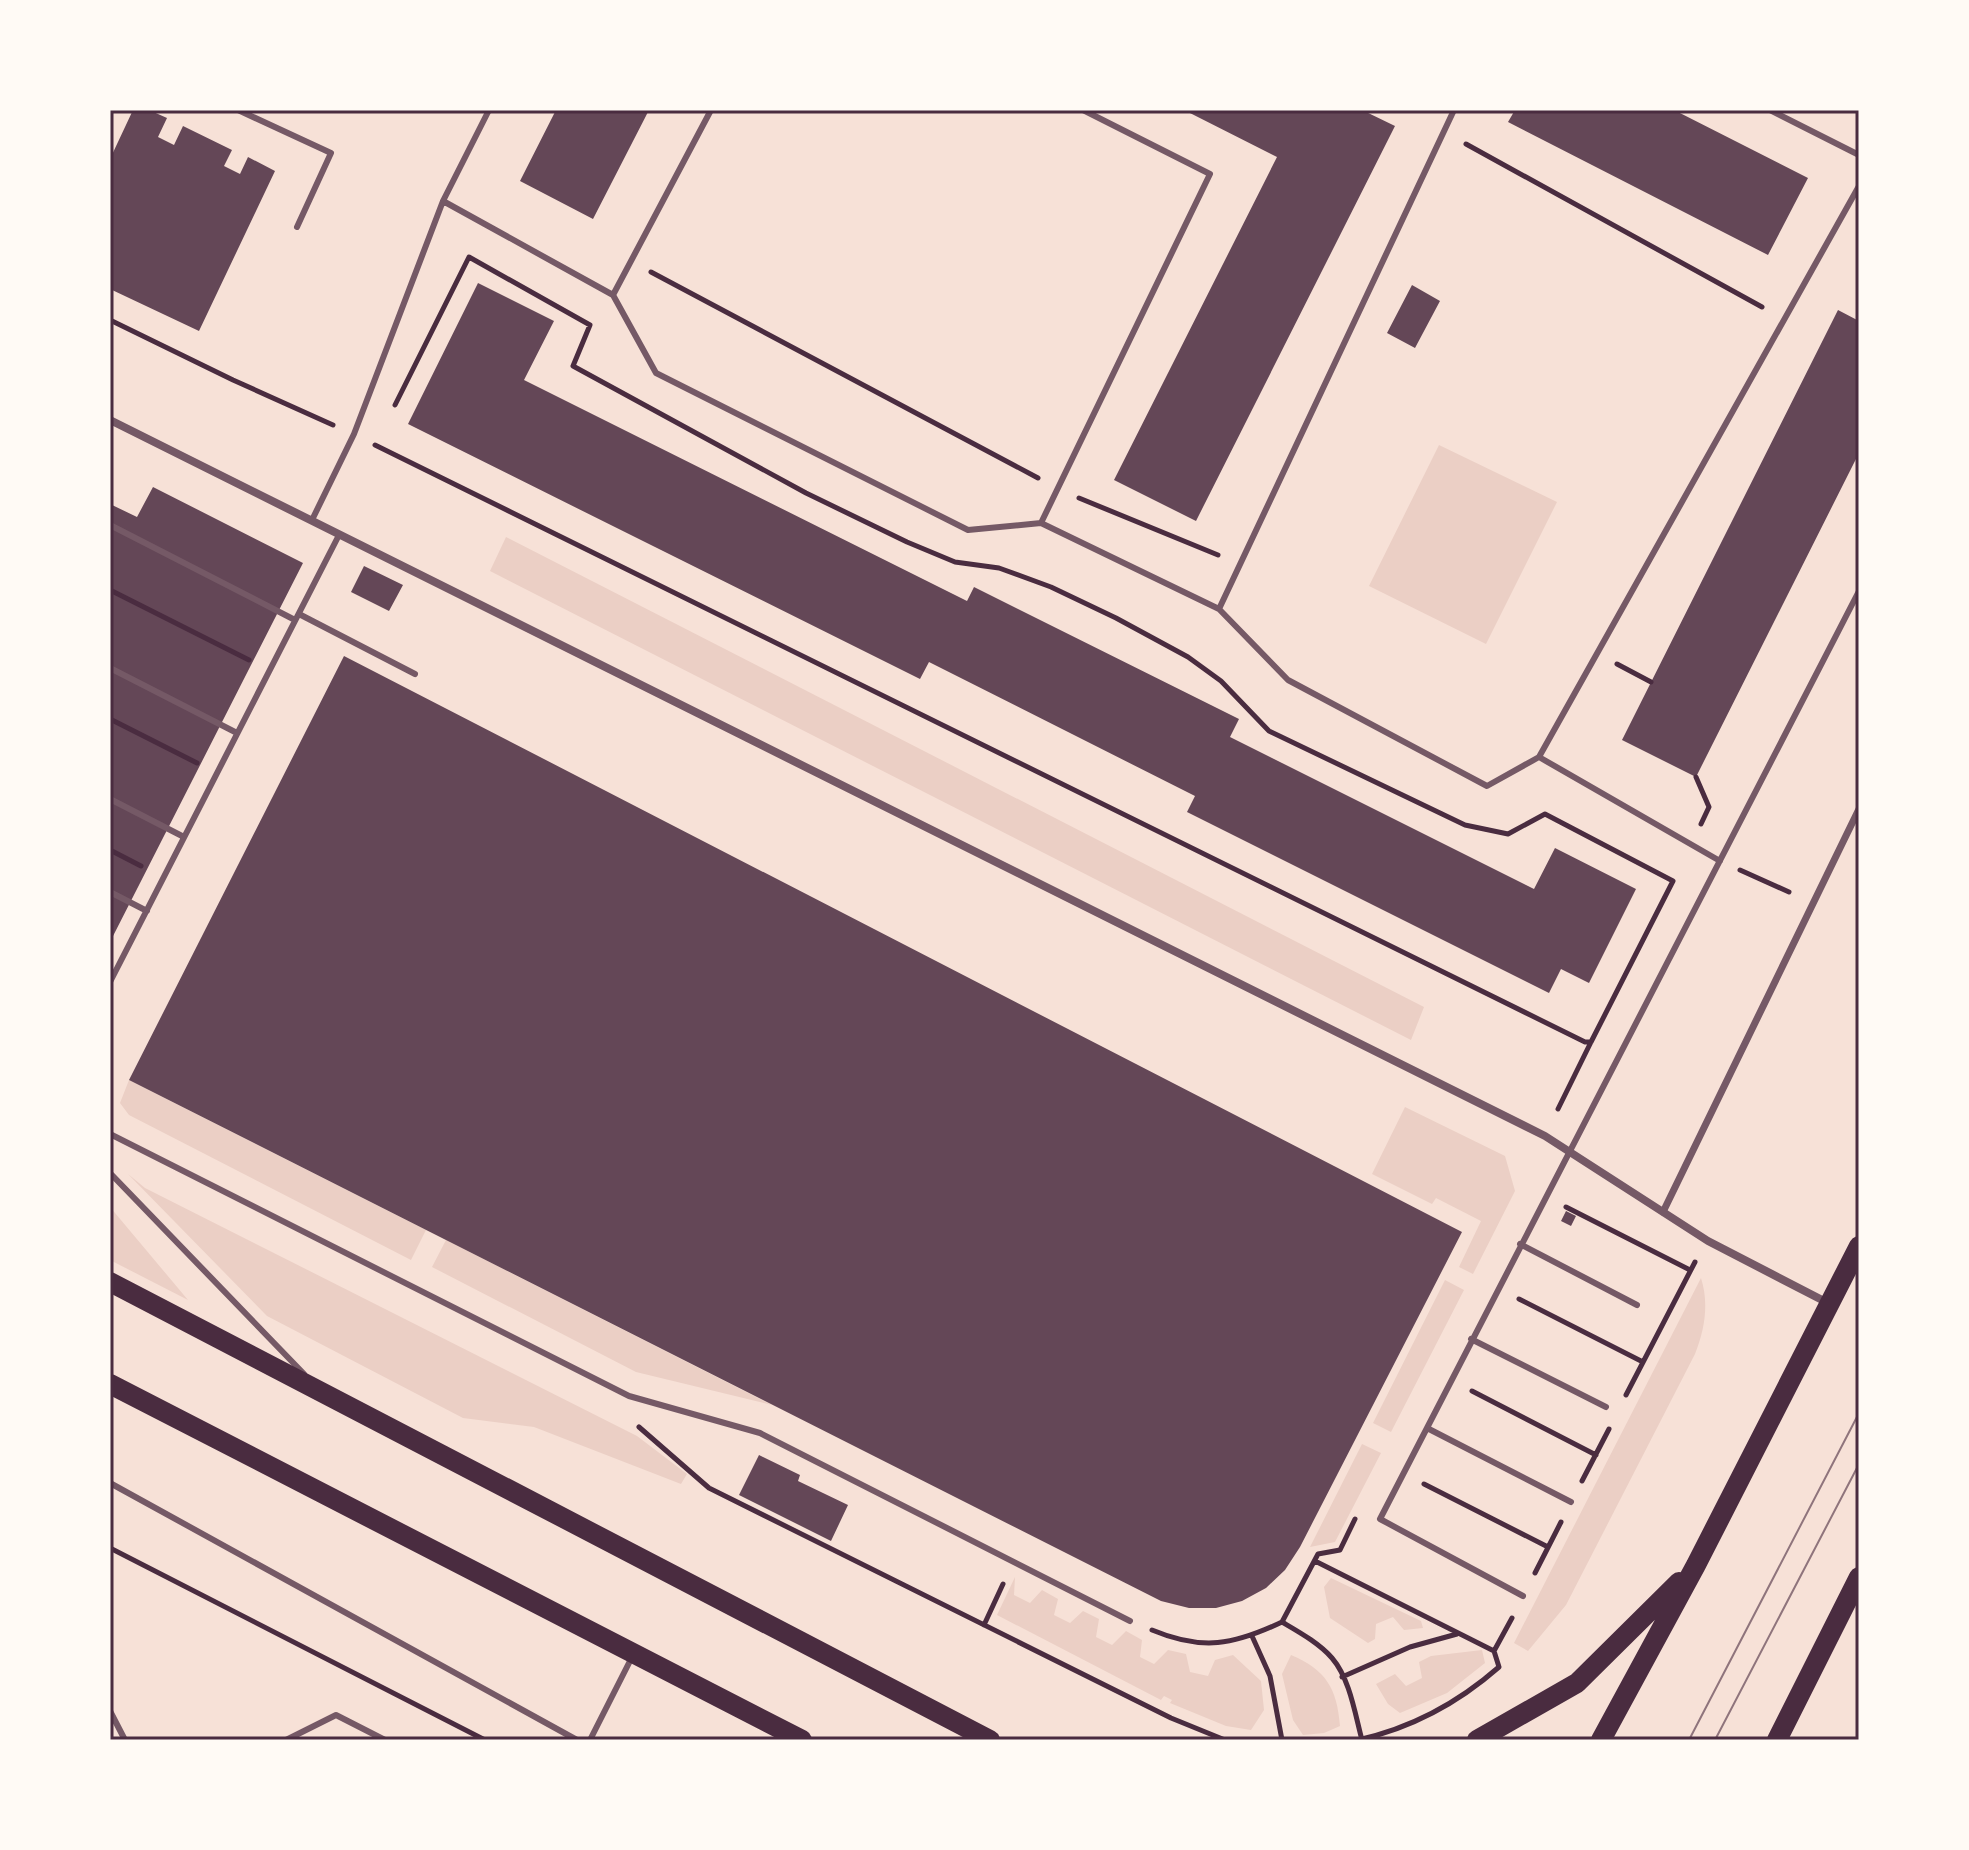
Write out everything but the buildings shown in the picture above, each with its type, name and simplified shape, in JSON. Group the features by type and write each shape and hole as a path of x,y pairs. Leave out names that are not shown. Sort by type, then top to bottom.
{"main road":[{"path":"1601,1740 1696,1565 1859,1246"},
{"path":"110,1282 990,1740"},
{"path":"110,1384 802,1740"},
{"path":"1477,1740 1577,1683 1696,1565"},
{"path":"1777,1740 1859,1577"}],"street":[{"path":"110,420 1545,1136 1718,1246 1829,1303"},
{"path":"1663,1212 1859,809"}],"lane":[{"path":"238,110 331,153 297,227"},
{"path":"312,520 354,434 443,201 489,110"},
{"path":"613,295 711,110"},
{"path":"1041,523 1210,174 1083,110"},
{"path":"1219,609 1454,110"},
{"path":"1770,110 1859,155"},
{"path":"443,201 613,295 656,373 968,530 1041,523 1219,609 1288,680 1487,786 1539,757 1859,186"},
{"path":"110,525 415,674"},
{"path":"110,982 339,535"},
{"path":"1523,1596 1380,1519 1544,1195 1859,591"},
{"path":"110,668 237,733"},
{"path":"1539,757 1720,861"},
{"path":"110,799 184,837"},
{"path":"110,892 147,911"},
{"path":"110,1134 629,1396 760,1433 1130,1621"},
{"path":"110,1173 320,1391"},
{"path":"1520,1244 1637,1305"},
{"path":"1471,1339 1606,1407"},
{"path":"1427,1428 1571,1502"},
{"path":"110,1483 577,1740"},
{"path":"590,1740 634,1654"},
{"path":"110,1711 125,1740"},
{"path":"286,1740 336,1715 385,1740"}],"path":[{"path":"1444,132 1784,320"},
{"path":"110,320 354,434 1585,1042 1591,1042 1673,881 1545,814 1508,834 1465,825 1269,731 1221,681 1188,657 1116,618 1051,587 999,568 955,562 806,493 573,366 590,325 469,257 389,418"},
{"path":"633,262 1058,489 1240,565"},
{"path":"375,445 382,432"},
{"path":"110,590 269,671"},
{"path":"1597,654 1651,682"},
{"path":"110,719 217,774"},
{"path":"1696,777 1709,807"},
{"path":"1720,861 1812,903"},
{"path":"1544,1195 1690,1270"},
{"path":"1497,1288 1643,1362"},
{"path":"1450,1380 1596,1455"},
{"path":"625,1420 639,1427 709,1488 1171,1718 1225,1740"},
{"path":"1403,1474 1548,1547"},
{"path":"110,1548 485,1740"},
{"path":"984,1625 1000,1591"},
{"path":"1130,1621 1169,1637 1222,1644 1252,1636 1282,1622 1311,1639 1334,1659 1349,1691 1361,1740 1400,1728 1443,1709 1473,1689 1499,1667 1494,1651"},
{"path":"1342,1677 1410,1647 1458,1633"},
{"path":"1252,1636 1270,1676 1282,1740"}],"shaded area":[{"path":"1439,445 1557,502 1486,644 1369,586"},
{"path":"506,537 1424,1007 1411,1040 490,571"},
{"path":"129,1080 426,1230 411,1260 129,1115 120,1103"},
{"path":"1405,1107 1505,1156 1515,1191 1473,1274 1459,1267 1481,1221 1436,1198 1432,1204 1372,1174"},
{"path":"128,1174 145,1188 637,1436 687,1474 681,1484 534,1427 463,1418 267,1316"},
{"path":"110,1207 188,1300 110,1260"},
{"path":"446,1240 772,1405 636,1372 432,1267"},
{"path":"1701,1278 1705,1316 1695,1354 1566,1605 1528,1651 1514,1643"},
{"path":"1445,1280 1464,1290 1391,1432 1373,1423"},
{"path":"1362,1444 1381,1453 1335,1542 1310,1547"},
{"path":"1015,1577 1014,1595 1030,1603 1042,1590 1058,1599 1054,1615 1070,1623 1083,1611 1099,1619 1096,1637 1112,1645 1126,1631 1142,1640 1140,1657 1154,1664 1168,1650 1186,1654 1190,1672 1208,1676 1215,1660 1233,1655 1261,1681 1264,1710 1251,1730 1226,1726 1170,1703 1172,1700 1164,1696 1161,1700 997,1615"},
{"path":"1331,1578 1421,1621 1423,1628 1404,1630 1393,1617 1376,1624 1375,1639 1368,1643 1330,1618 1324,1587"},
{"path":"1482,1650 1485,1663 1447,1693 1400,1713 1388,1704 1376,1684 1395,1674 1406,1686 1422,1678 1419,1662 1431,1656"},
{"path":"1291,1655 1313,1667 1328,1682 1336,1701 1340,1726 1324,1733 1303,1735 1293,1720 1282,1674"}],"tram line":[{"path":"1689,1740 1859,1413"},
{"path":"1715,1740 1859,1464"}]}
